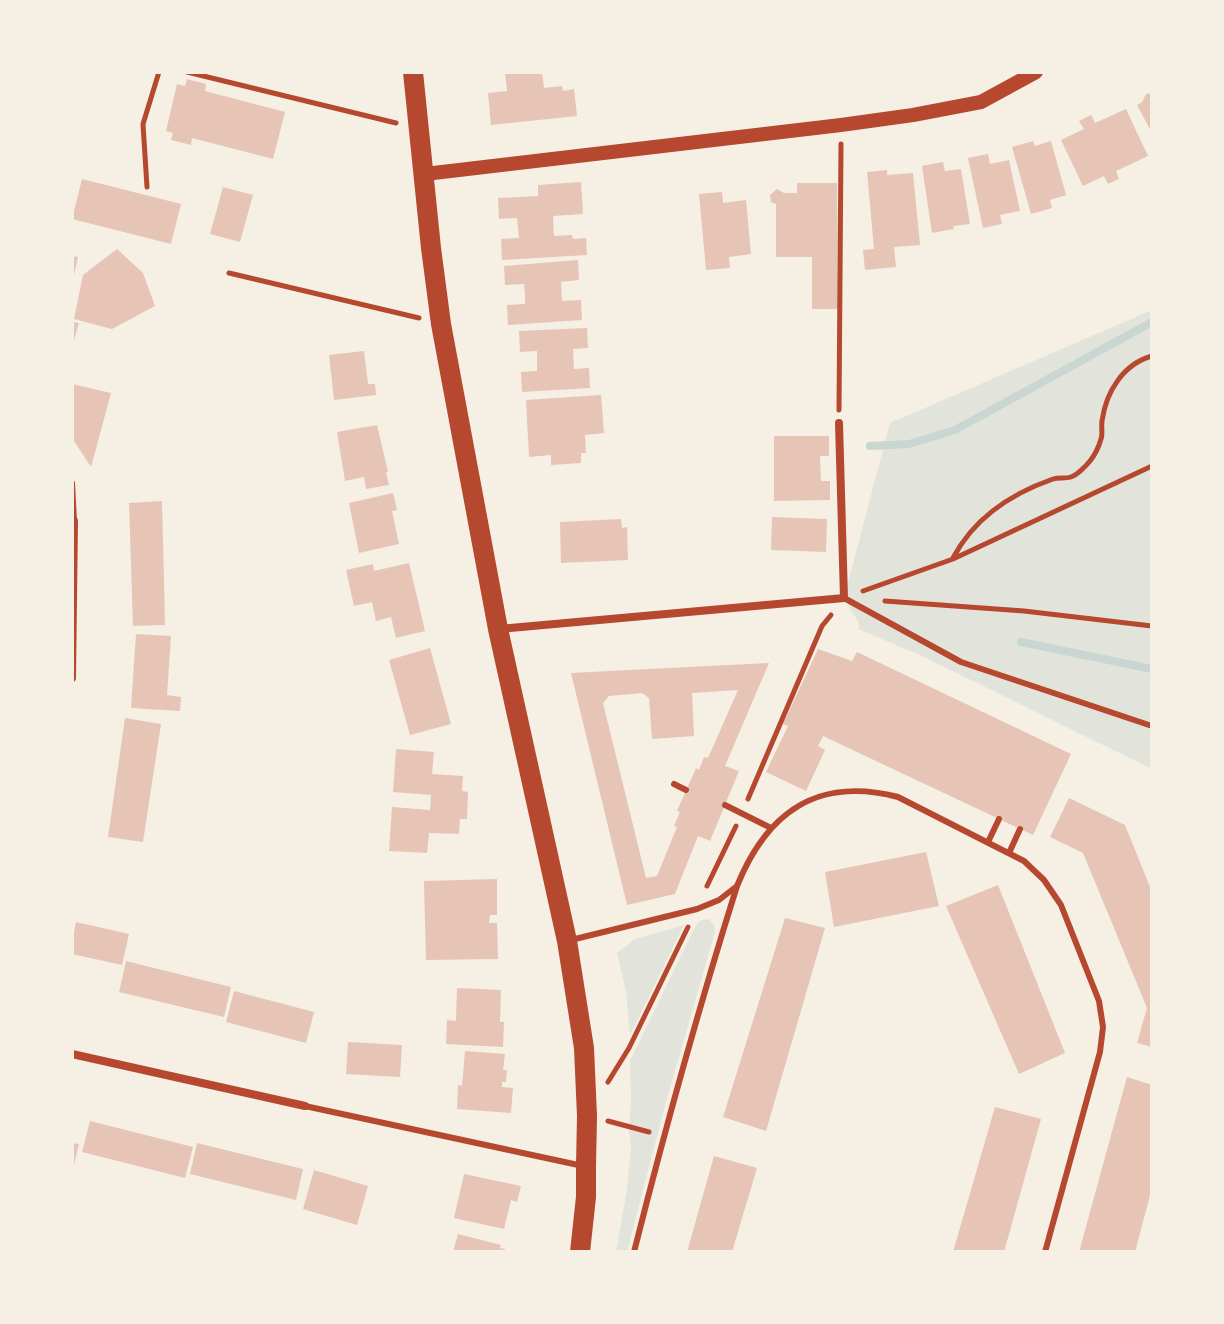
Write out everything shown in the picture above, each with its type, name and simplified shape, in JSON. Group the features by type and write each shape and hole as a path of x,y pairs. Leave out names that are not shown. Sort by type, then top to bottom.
{"main road":[{"path":"413,72 441,324 498,629 567,941 584,1048 586,1197 580,1252"}],"street":[{"path":"425,174 913,115 981,102 1036,72"},
{"path":"498,629 844,598 839,423"},
{"path":"72,678 74,521"},
{"path":"72,1054 305,1106"}],"lane":[{"path":"72,483 74,521"},
{"path":"844,598 961,662 1152,726"},
{"path":"674,784 686,790"},
{"path":"634,1252 698,1013 744,867 771,828 788,811 833,792 855,790 898,797 1024,861 1044,880 1061,905 1099,1001 1103,1027 1100,1052 1045,1252"},
{"path":"725,805 771,828"},
{"path":"988,842 999,819"},
{"path":"1009,853 1020,829"},
{"path":"567,941 697,909 719,900 737,886"},
{"path":"305,1106 586,1166"}],"path":[{"path":"147,187 143,124 159,72"},
{"path":"187,72 419,129"},
{"path":"839,423 841,125"},
{"path":"229,273 441,324"},
{"path":"953,559 962,542 987,514 1016,494 1056,478 1073,477 1090,462 1102,438 1101,422 1115,384 1126,369 1152,356"},
{"path":"664,1135 587,1116 629,1048 697,909 822,626 844,598 953,559 1152,466"},
{"path":"844,598 1024,611 1152,626"}],"shaded area":[{"path":"1152,310 1152,769 920,655 858,629 859,623 844,598 890,423"},
{"path":"709,919 715,932 627,1252 616,1252 631,1148 630,1061 696,925 701,920"},
{"path":"684,925 630,1035 626,991 617,953 635,939"}],"building":[{"path":"505,72 542,72 544,88 562,86 563,91 574,89 577,116 491,125 488,93 507,91"},
{"path":"187,79 206,84 205,91 285,112 273,159 192,138 191,145 171,140 173,133 166,131 177,84 185,86"},
{"path":"1152,93 1152,133 1137,105 1146,94"},
{"path":"1126,109 1148,156 1116,171 1119,179 1108,184 1104,176 1083,186 1061,140 1084,129 1079,121 1091,115 1095,123"},
{"path":"1033,141 1035,146 1051,141 1066,195 1050,200 1052,208 1031,214 1012,147"},
{"path":"988,154 990,164 1009,160 1020,211 1000,215 1002,224 983,228 968,158"},
{"path":"943,162 945,171 961,169 970,224 932,233 922,166"},
{"path":"887,170 887,175 913,173 920,245 894,247 896,267 865,270 863,250 874,249 867,172"},
{"path":"82,179 181,204 171,244 72,219"},
{"path":"581,182 583,214 553,216 554,236 586,238 587,255 502,260 501,239 519,238 517,218 499,219 498,198 538,196 538,185"},
{"path":"797,183 837,183 838,309 812,309 812,257 776,257 776,204 771,202 770,195 777,189 784,193 797,193"},
{"path":"223,187 253,195 240,242 210,234"},
{"path":"722,192 723,203 746,200 751,254 729,257 730,268 706,270 699,194"},
{"path":"117,249 143,273 155,306 112,329 74,319 83,275"},
{"path":"72,256 78,257 73,280 72,280"},
{"path":"578,260 579,280 561,282 562,301 581,300 582,320 508,325 507,305 525,304 525,294 524,284 505,285 504,266"},
{"path":"72,322 79,323 73,344 72,344"},
{"path":"587,328 588,348 573,349 574,369 589,368 590,388 522,392 521,372 537,371 537,351 520,352 519,331"},
{"path":"364,351 368,384 375,384 376,395 334,400 329,355"},
{"path":"72,384 111,393 91,467 72,438"},
{"path":"601,395 604,433 585,435 586,453 581,453 581,463 551,465 551,455 529,457 526,400"},
{"path":"377,425 389,485 366,489 364,477 345,481 337,432"},
{"path":"774,436 829,436 829,456 820,456 821,481 830,481 830,500 774,501"},
{"path":"393,493 397,510 392,511 399,544 359,553 349,503"},
{"path":"162,501 165,625 133,626 129,503"},
{"path":"772,517 827,519 826,552 771,550"},
{"path":"621,519 622,528 627,527 628,560 561,563 560,522"},
{"path":"409,563 425,631 396,638 391,617 376,621 372,602 354,606 346,570 373,564 374,571"},
{"path":"136,634 171,636 167,695 181,697 180,711 131,708"},
{"path":"430,648 451,724 410,735 389,660"},
{"path":"818,649 852,661 857,652 1071,754 1033,835 823,736 818,746 825,750 806,791 766,772 788,726 783,724"},
{"path":"769,663 725,766 739,771 710,841 698,836 675,894 627,905 571,673","holes":["738,690 708,758 704,757 699,770 696,768 677,811 680,812 674,826 677,827 657,876 646,878 603,703 609,696 642,693 649,698 652,739 694,736 692,693"]},
{"path":"125,718 161,724 143,842 108,837"},
{"path":"396,749 434,752 432,774 463,776 462,791 468,792 467,819 460,819 459,834 429,833 427,853 389,851 392,807 430,810 431,795 393,792"},
{"path":"1069,798 1125,825 1152,892 1152,1047 1137,1043 1147,1008 1083,853 1050,837"},
{"path":"926,852 939,906 834,927 825,872"},
{"path":"497,879 497,915 490,915 489,923 497,923 498,959 426,960 424,881"},
{"path":"998,885 1065,1053 1019,1074 946,906"},
{"path":"785,918 825,928 766,1131 723,1117"},
{"path":"76,922 129,934 122,965 72,954"},
{"path":"126,961 231,987 224,1017 119,992"},
{"path":"457,988 501,990 503,1047 446,1044 447,1020 456,1021"},
{"path":"234,991 314,1012 306,1043 226,1022"},
{"path":"348,1042 402,1045 400,1077 346,1074"},
{"path":"465,1051 505,1054 503,1070 507,1070 506,1082 502,1082 502,1087 513,1088 511,1113 457,1109"},
{"path":"1127,1077 1152,1085 1152,1188 1135,1252 1079,1252"},
{"path":"995,1107 1041,1119 1004,1252 953,1252"},
{"path":"90,1121 193,1147 185,1178 82,1152"},
{"path":"72,1143 79,1144 73,1169 72,1168"},
{"path":"197,1143 303,1169 296,1200 190,1174"},
{"path":"714,1156 757,1168 732,1252 687,1252"},
{"path":"314,1170 368,1186 357,1225 303,1209"},
{"path":"464,1174 521,1186 517,1202 511,1200 504,1229 454,1218"},
{"path":"458,1234 501,1245 504,1252 453,1252"}],"waterway":[{"path":"870,446 909,444 955,430 1152,322"},
{"path":"1021,642 1152,669"}]}
